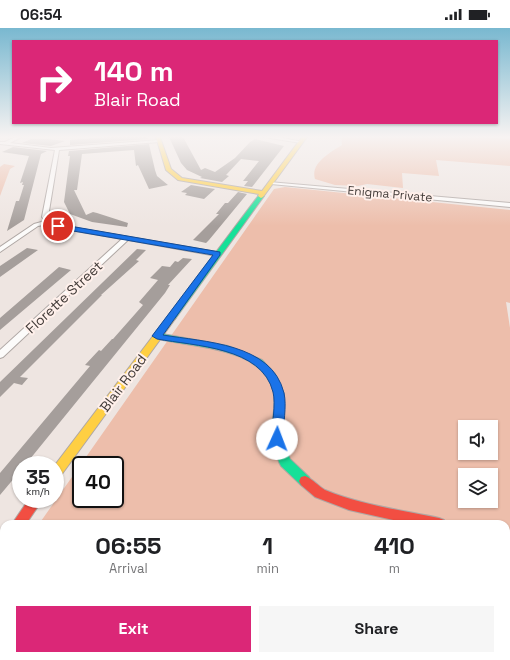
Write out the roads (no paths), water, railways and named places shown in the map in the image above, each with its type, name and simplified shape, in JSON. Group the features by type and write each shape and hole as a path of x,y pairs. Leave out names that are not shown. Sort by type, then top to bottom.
{"main road":[{"path":"168,166 169,170 180,179 263,194"},
{"name":"Blair Road","path":"64,462 283,166"},
{"path":"157,336 228,349 244,354 259,362 272,376 279,394 277,439 285,462 299,478 318,493 349,504 421,520"},
{"path":"21,520 30,508"}],"street":[{"path":"54,166 45,217 48,222 58,226 218,254"},
{"name":"Enigma Private","path":"271,183 510,205"},
{"path":"0,250 36,226 48,222"},
{"name":"Florette Street","path":"0,355 127,238"}]}
